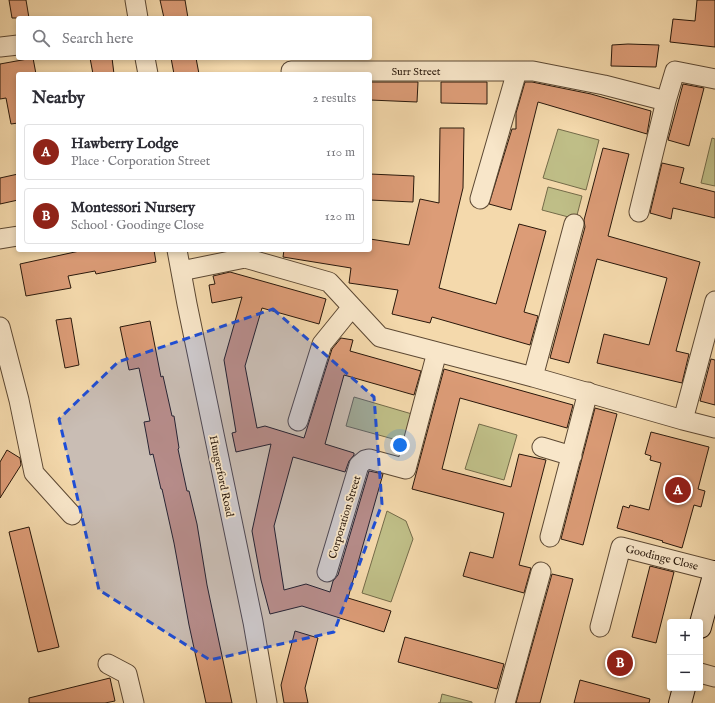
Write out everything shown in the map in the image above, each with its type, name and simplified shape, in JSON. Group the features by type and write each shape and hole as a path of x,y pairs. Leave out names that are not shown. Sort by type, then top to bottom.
{"street":[{"path":"135,0 138,16"},
{"path":"0,47 16,46"},
{"path":"145,60 148,72"},
{"name":"Surr Street","path":"291,71 533,71 604,85 666,101"},
{"path":"480,199 517,71"},
{"path":"639,212 666,101 676,71 715,79"},
{"path":"532,377 574,224"},
{"path":"0,239 16,236"},
{"name":"Hungerford Road","path":"177,252 253,622 267,703"},
{"path":"181,271 245,258 329,282 380,337 588,392 715,428"},
{"path":"683,420 715,301"},
{"path":"298,421 322,344 352,307"},
{"path":"0,327 19,400 34,473 72,516"},
{"name":"Corporation Street","path":"327,572 359,465 364,460 369,459 406,469 438,352"},
{"path":"550,537 588,392"},
{"path":"542,448 572,456"},
{"name":"Goodinge Close","path":"600,627 620,547 715,572"},
{"path":"505,703 541,572"},
{"path":"707,617 715,572"},
{"path":"108,664 127,674 134,703"},
{"path":"703,674 715,678"},
{"path":"680,703 683,691"}],"highlighted area":[{"path":"273,309 374,397 382,504 334,632 210,660 99,590 59,419 118,362"}],"shaded area":[{"path":"558,129 599,140 586,190 543,178"},
{"path":"712,138 715,139 715,186 701,183"},
{"path":"548,187 582,196 576,219 542,210"},
{"path":"354,397 412,414 404,442 346,426"},
{"path":"479,424 517,435 504,480 465,469"},
{"path":"387,511 406,521 413,539 391,602 362,593"},
{"path":"442,694 472,702 472,703 440,703"}],"building":[{"path":"9,0 26,0 29,16 16,16 16,18 12,18"},
{"path":"160,0 185,0 188,16 164,16"},
{"path":"697,0 715,0 715,47 670,42 673,19 695,21"},
{"path":"612,45 659,45 656,67 611,66"},
{"path":"22,60 33,60 36,72 16,72 16,123 11,124 6,98 0,99 0,64"},
{"path":"90,60 112,60 114,72 93,72"},
{"path":"171,60 196,60 199,72 174,72"},
{"path":"372,82 418,82 417,102 372,100"},
{"path":"441,82 487,82 487,104 441,103"},
{"path":"525,82 532,82 591,94 651,111 647,134 538,102 511,210 489,204 512,129 516,129 516,113"},
{"path":"683,84 704,88 689,146 668,140"},
{"path":"440,128 464,128 463,188 439,288 496,304 519,224 546,231 524,312 538,316 530,345 432,317 430,323 392,314 398,290 349,283 351,268 283,257 284,252 372,252 372,239 409,245 420,199 439,203"},
{"path":"603,148 629,154 608,236 700,262 676,351 689,354 682,383 597,363 604,334 649,345 667,278 597,259 569,363 550,358 585,227 584,220"},
{"path":"662,163 684,168 680,183 715,192 715,218 673,208 671,219 650,213"},
{"path":"16,174 16,200 0,204 0,178"},
{"path":"372,174 414,176 413,202 372,200"},
{"path":"75,252 154,252 156,262 96,274 95,271 68,276 71,288 26,296 20,264"},
{"path":"230,272 326,299 319,324 262,308 245,366 257,428 265,426 304,438 332,349 341,338 353,340 350,351 421,371 414,395 344,375 325,444 354,453 354,455 349,461 345,472 293,457 274,526 284,590 306,584 330,592 333,581 338,575 369,471 383,474 348,598 391,611 384,632 302,606 270,614 261,580 252,531 271,444 236,452 232,433 236,432 224,360 242,297 212,303 209,285 215,284 213,276"},
{"path":"71,318 79,365 65,368 56,320"},
{"path":"150,321 161,377 163,376 172,416 174,416 178,449 187,491 189,491 197,524 207,585 232,703 206,703 162,489 153,454 150,455 144,422 150,421 139,368 129,370 120,327"},
{"path":"711,359 715,360 715,405 700,401"},
{"path":"444,369 573,405 567,428 460,398 442,469 511,487 519,454 546,460 519,565 531,568 524,593 463,576 470,552 493,558 504,513 412,489"},
{"path":"595,408 617,414 583,545 561,539"},
{"path":"651,432 709,447 698,489 705,491 701,507 694,505 682,548 617,528 623,506 629,508 630,505 649,510 661,463 650,460 651,456 645,454"},
{"path":"7,450 20,458 21,465 0,498 0,462"},
{"path":"29,527 59,647 38,652 9,532"},
{"path":"650,566 674,572 656,643 632,637"},
{"path":"552,574 573,579 540,703 516,703"},
{"path":"295,631 318,638 305,688 308,703 284,703 281,685"},
{"path":"405,637 504,664 497,689 398,662"},
{"path":"110,678 115,701 105,703 29,703 29,698"},
{"path":"580,680 650,699 649,703 574,703"}],"place":[{"name":"Hawberry Lodge","path":"678,490"},
{"name":"Montessori Nursery","path":"620,663"}]}
